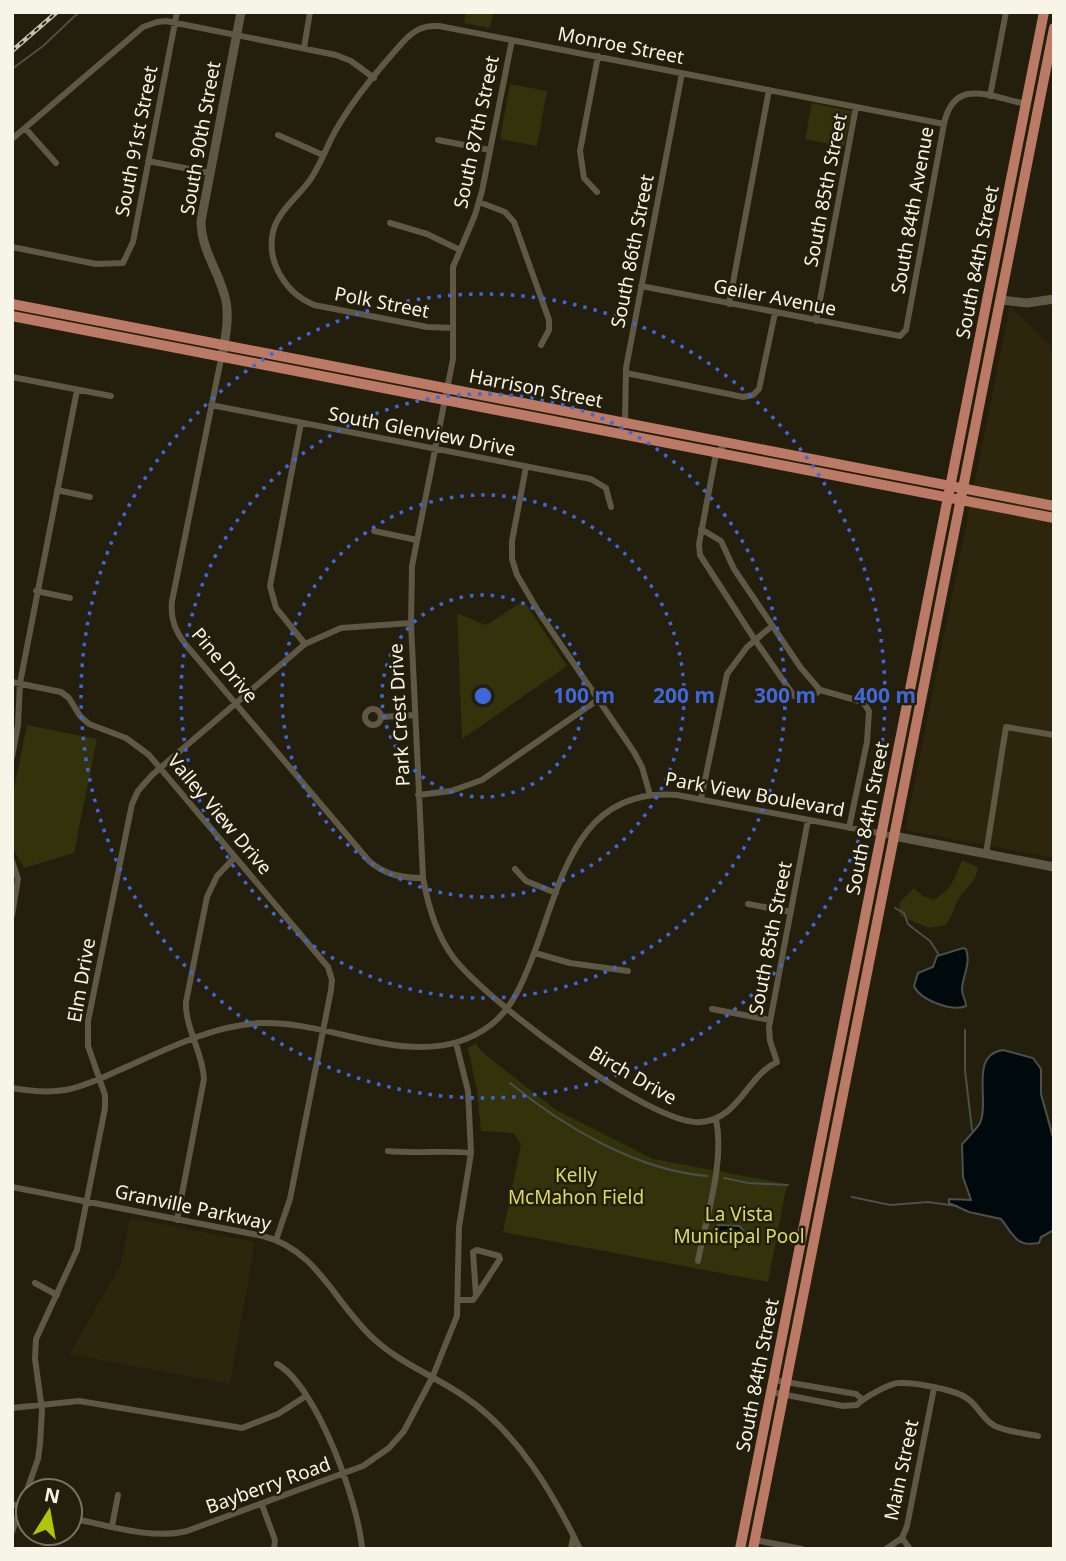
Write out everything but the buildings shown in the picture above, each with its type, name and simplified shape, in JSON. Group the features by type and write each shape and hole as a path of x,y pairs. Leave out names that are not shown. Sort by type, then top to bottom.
{"main road":[{"name":"South 84th Street","path":"740,1549 1044,12"},
{"name":"South 84th Street","path":"754,1544 1054,28"},
{"path":"1001,300 996,289 1004,241 1002,225"},
{"name":"Harrison Street","path":"12,304 223,351"},
{"name":"Harrison Street","path":"12,316 625,423 950,492 961,500 1054,518"},
{"name":"Harrison Street","path":"447,394 717,453 950,492 964,489 1054,506"}],"street":[{"name":"South 91st Street","path":"12,247 96,264 123,263 133,242 177,12"},
{"name":"South 90th Street","path":"223,351 227,322 226,302 205,251 201,232 209,173 241,12"},
{"path":"303,48 310,12"},
{"path":"1006,12 990,96 1026,104"},
{"path":"12,139 143,27 156,22 237,34 342,56 373,78 338,127 323,155 278,135"},
{"name":"Monroe Street","path":"373,78 411,34 424,27 439,26 944,124"},
{"name":"South 87th Street","path":"447,394 454,355 452,272 480,202 512,40"},
{"path":"597,192 584,178 580,151 598,56"},
{"name":"South 86th Street","path":"625,423 625,373 682,73"},
{"path":"729,304 769,90"},
{"name":"South 84th Avenue","path":"903,334 906,330 948,108 958,96 970,93 990,96"},
{"name":"South 85th Street","path":"816,321 856,107"},
{"path":"25,128 56,163"},
{"path":"438,140 490,150"},
{"name":"Polk Street","path":"323,155 310,180 278,219 272,235 272,248 284,281 295,295 314,305 420,326 453,328"},
{"path":"148,161 209,173"},
{"path":"480,202 505,212 514,222 549,320 541,345"},
{"path":"390,223 427,234 460,250"},
{"name":"Geiler Avenue","path":"641,286 896,336 903,334"},
{"path":"1001,300 1027,303 1054,299"},
{"path":"625,373 743,397 756,393 775,313"},
{"name":"Pine Drive","path":"223,351 172,601 175,628 182,640 369,861 394,876 423,878"},
{"path":"12,377 111,396"},
{"path":"12,757 18,725 16,682 77,390"},
{"name":"Park Crest Drive","path":"447,394 412,566 414,715 423,878 431,911 446,947 471,979 506,1009"},
{"name":"South Glenview Drive","path":"211,405 598,482 606,488 611,507"},
{"path":"301,423 270,586 276,608 305,644"},
{"path":"617,433 625,423"},
{"path":"726,443 717,453 701,529 700,555 794,696 802,700 809,699 820,690"},
{"path":"526,467 512,541 515,571 540,614 642,767 650,794"},
{"path":"57,490 90,497"},
{"path":"701,529 716,536 723,544 734,569 801,667 820,690 863,702 869,711 867,742 849,828"},
{"path":"374,531 417,540"},
{"path":"36,591 70,598"},
{"name":"Elm Drive","path":"33,1477 38,1459 42,1404 35,1359 36,1339 77,1251 106,1104 90,1052 88,1028 132,804 138,791 160,768 305,644 341,628 411,623"},
{"path":"701,799 727,674 740,655 772,626"},
{"name":"Valley View Drive","path":"16,682 51,689 65,695 86,723 134,742 160,768 328,967 332,985 290,1199 276,1240"},
{"path":"418,795 452,791 482,780 599,699"},
{"path":"381,717 414,715"},
{"path":"986,854 1006,727 1054,735"},
{"name":"Park View Boulevard","path":"12,1088 65,1090 99,1079 194,1038 231,1027 262,1023 323,1031 400,1046 430,1047 456,1043 483,1030 506,1009 516,995 535,953 573,850 587,829 613,808 636,797 650,794 701,799 1054,867"},
{"name":"South 85th Street","path":"716,1119 732,1109 762,1072 778,1062 769,1037 770,1020 808,820"},
{"path":"177,1220 204,1085 202,1061 187,1019 186,1002 205,903 214,880 235,857"},
{"path":"12,861 18,879 12,915"},
{"path":"515,869 526,881 556,893"},
{"path":"748,904 791,912"},
{"path":"535,953 570,963 628,971"},
{"name":"Birch Drive","path":"506,1009 575,1061 644,1102 683,1121 703,1122 716,1119"},
{"path":"712,1009 770,1020"},
{"path":"432,1378 457,1316 459,1227 471,1153 468,1091 456,1043"},
{"path":"698,1261 718,1161 716,1119"},
{"path":"388,1151 416,1153 449,1150 471,1153"},
{"name":"Granville Parkway","path":"12,1187 276,1240 291,1247 312,1263 358,1324 377,1342 398,1358 469,1400 510,1438 550,1493 580,1549"},
{"path":"458,1300 473,1300 477,1296 500,1259 499,1256 477,1250 473,1252 477,1296"},
{"path":"35,1283 57,1295"},
{"path":"278,1364 289,1371 320,1419 361,1533 362,1549"},
{"name":"Bayberry Road","path":"84,1521 152,1535 170,1536 342,1475 363,1466 389,1448 404,1431 432,1378"},
{"path":"774,1380 856,1394 862,1399"},
{"path":"771,1392 843,1406 857,1405 862,1399 896,1383 934,1388 968,1398 988,1422 999,1428 1038,1436"},
{"name":"Main Street","path":"886,1549 901,1538 907,1526 934,1388"},
{"path":"12,1408 79,1401 242,1428 278,1414 306,1396"},
{"path":"112,1526 118,1494"},
{"path":"262,1505 275,1540 274,1549"},
{"path":"571,1549 573,1538"},
{"path":"901,1538 910,1549"},
{"path":"754,1544 802,1549"}],"shaded area":[{"path":"1010,306 1054,349 1054,858 905,830"},
{"path":"966,949 968,960 962,989 966,1006 945,1006 929,1000 917,991 914,986 918,973 933,967 937,956"},
{"path":"1003,1050 1033,1058 1041,1069 1041,1094 1054,1141 1054,1230 1041,1237 1039,1243 1020,1241 1012,1235 1001,1219 969,1212 949,1203 949,1199 971,1200 963,1177 962,1144 980,1123 983,1069 986,1060"},
{"path":"130,1218 255,1242 230,1384 69,1354 121,1265"},
{"path":"718,1225 739,1226 745,1232 743,1240 737,1242 716,1236"}],"green space":[{"path":"466,12 493,12 490,28 464,23"},
{"path":"510,84 547,91 537,146 500,139"},
{"path":"812,103 852,111 844,147 805,139"},
{"path":"524,601 567,666 462,739 457,613 486,625"},
{"path":"27,725 97,739 74,853 24,868 12,847 12,799"},
{"path":"962,860 978,867 977,872 972,883 959,898 946,925 929,928 900,916 899,903 914,888 923,896 934,900 945,891 952,883"},
{"name":"Kelly McMahon Field","path":"476,1043 482,1052 556,1110 653,1159 787,1184 768,1282 503,1232 521,1144 513,1133 481,1131 477,1091 468,1048"}],"waterway":[{"path":"12,69 43,46 79,12"},
{"path":"895,908 904,913 908,924 930,941 939,955"},
{"path":"965,1030 965,1070 972,1130"},
{"path":"510,1083 554,1115 602,1144 654,1165 707,1176"},
{"path":"724,1178 748,1183 788,1185"},
{"path":"852,1197 890,1205 928,1202 957,1206"}],"railway":[{"path":"12,51 57,12"}],"park label":[{"name":"La Vista Municipal Pool","path":"739,1225"}]}
